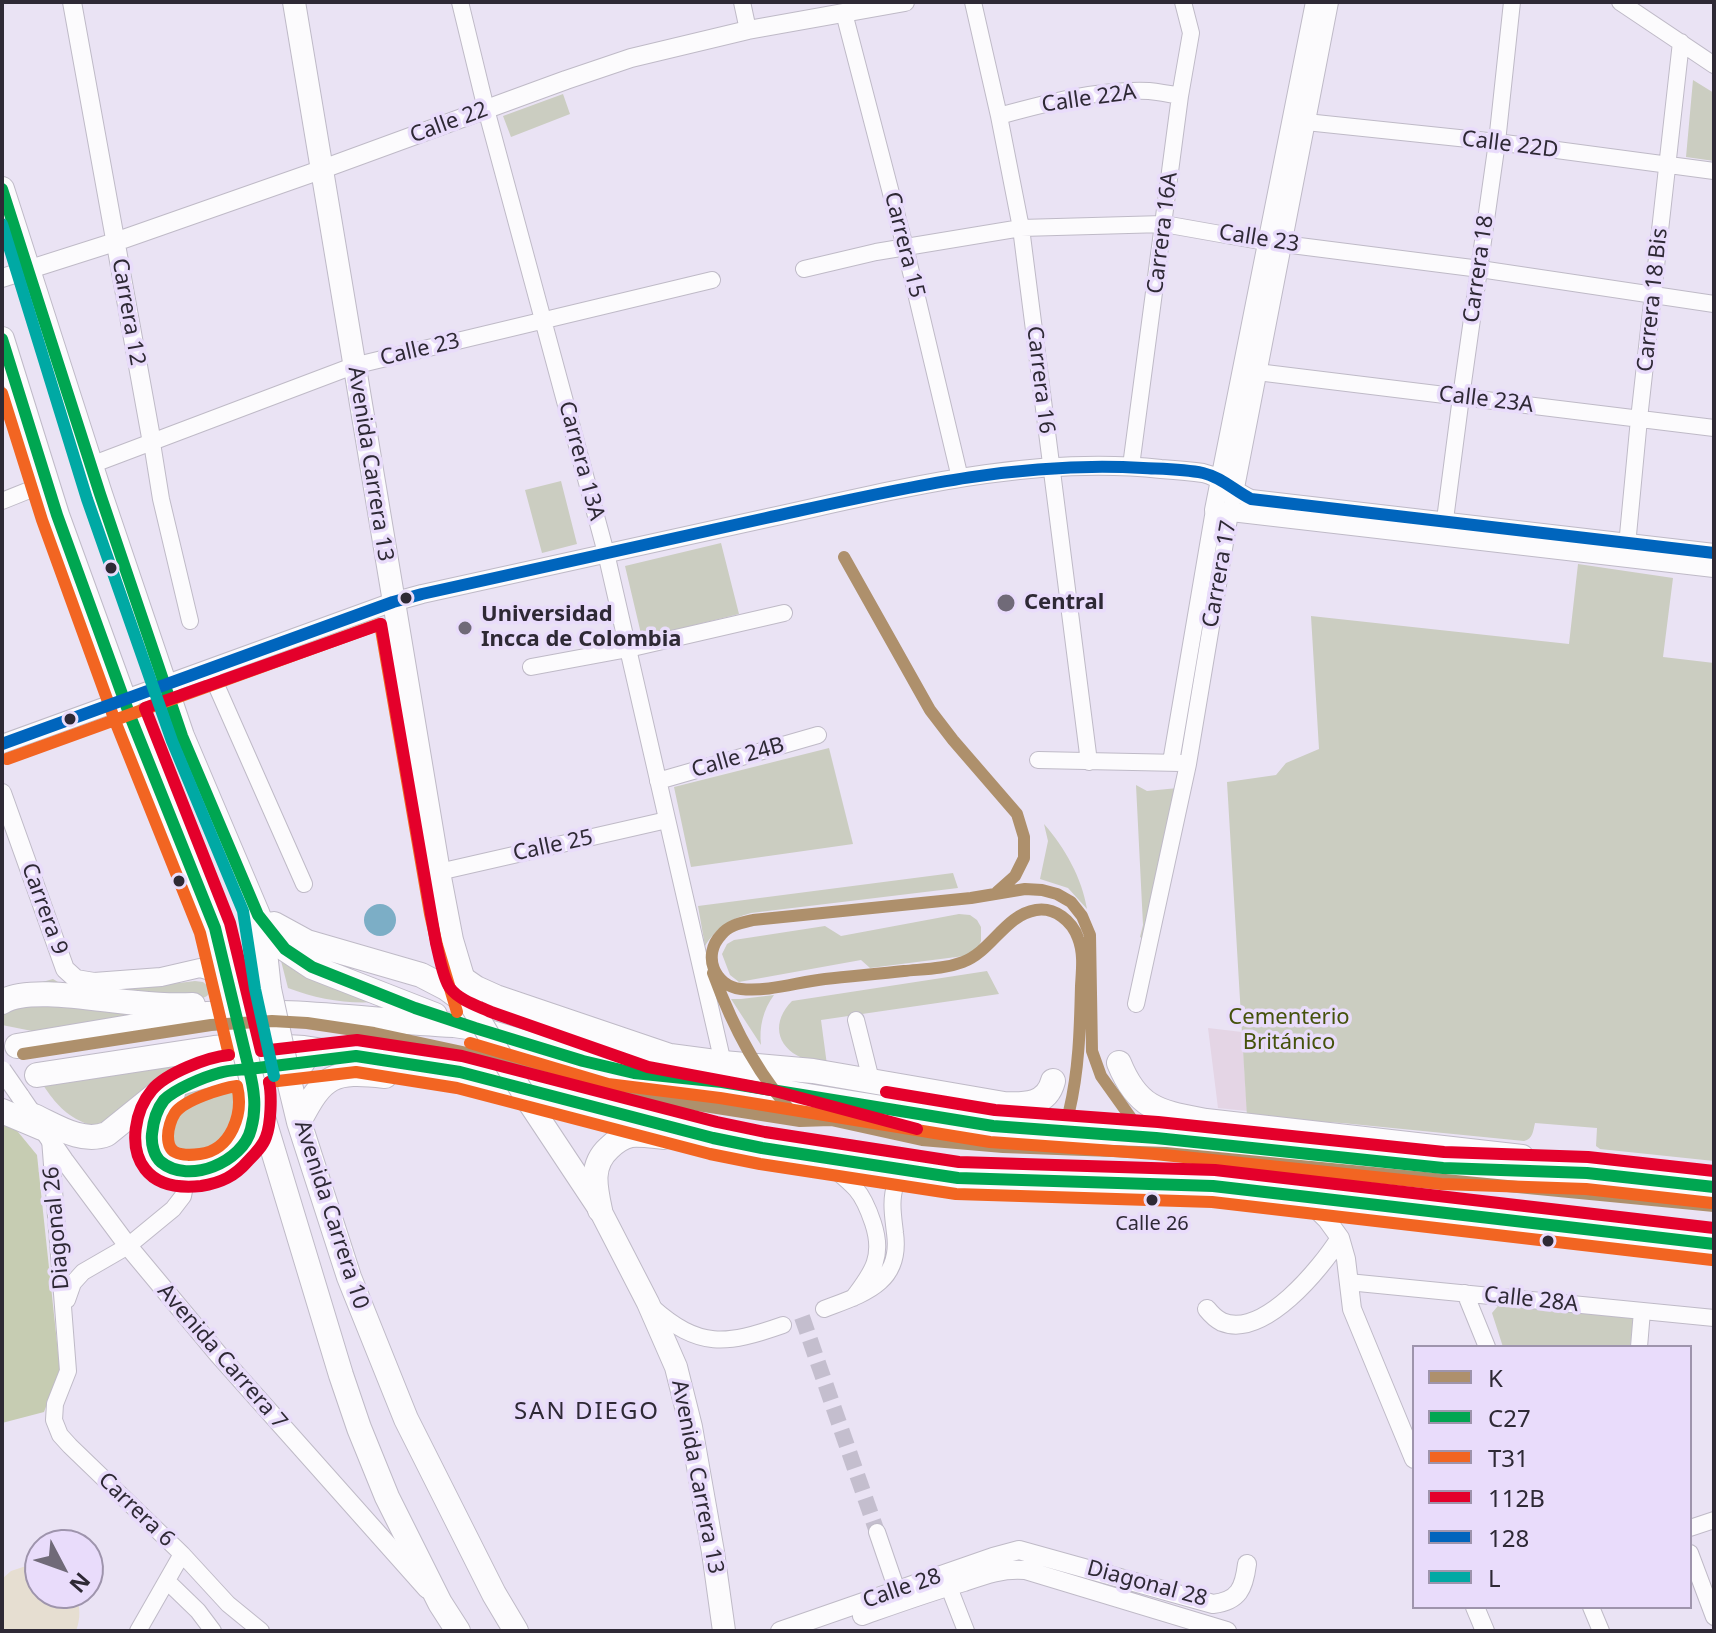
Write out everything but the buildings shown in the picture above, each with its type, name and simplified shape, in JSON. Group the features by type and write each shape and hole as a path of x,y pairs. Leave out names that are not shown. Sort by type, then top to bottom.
{"main road":[{"name":"Avenida Carrera 13","path":"294,2 452,940 474,1018 534,1097 600,1210 648,1303 676,1367 713,1552 724,1631"},
{"name":"Avenida Carrera 10","path":"2,189 182,736 258,915 269,989 299,1122 349,1277 406,1419 494,1594 516,1631"},
{"name":"Avenida Carrera 10","path":"2,339 57,515 124,699 215,928 254,1087 359,1428 387,1497 440,1603"},
{"path":"258,915 307,942 421,975 446,988 474,1018"},
{"path":"463,979 496,997 722,1073"},
{"path":"2,1002 15,996 35,994 174,1006 244,1005 291,1013"},
{"path":"17,1046 207,1014 474,1018 611,1068 722,1073 812,1084 921,1114 993,1126 1112,1134 1443,1168 1587,1173 1714,1187"},
{"path":"37,1075 214,1048 250,1045 304,1048 448,1070 534,1097 762,1148"},
{"path":"29,1118 81,1136 99,1138 119,1126 159,1092 220,1072 356,1056"},
{"path":"1119,1063 1133,1091 1150,1106 1169,1114 1206,1121 1510,1155 1587,1173"},
{"path":"220,1072 176,1091 160,1106 155,1118 152,1144 158,1160 172,1169 213,1168 236,1152 251,1131 254,1087"},
{"path":"299,1122 324,1083 349,1073 534,1097"},
{"path":"812,1084 871,1080 1024,1105 1041,1099 1053,1081"},
{"path":"600,1210 595,1185 599,1159 615,1142 626,1136 639,1135 762,1148 958,1178 1177,1183 1714,1244"},
{"name":"Avenida Carrera 7","path":"440,1603 458,1631"}],"street":[{"name":"Carrera 12","path":"72,2 161,499 190,621"},
{"name":"Carrera 13A","path":"460,2 606,553 722,1073"},
{"path":"742,2 748,30"},
{"name":"Calle 22","path":"2,278 321,170 631,58 748,30 905,2"},
{"name":"Carrera 16","path":"973,2 1021,228 1089,762"},
{"name":"Carrera 16A","path":"1131,466 1191,33 1183,2"},
{"name":"Carrera 17","path":"1227,485 1257,372 1315,2"},
{"name":"Carrera 17","path":"1171,762 1275,243 1306,122 1329,2"},
{"name":"Carrera 18","path":"1444,530 1497,142 1512,2"},
{"path":"1620,2 1714,65"},
{"name":"Carrera 15","path":"844,13 905,247 960,478"},
{"name":"Carrera 18 Bis","path":"1627,550 1681,42"},
{"name":"Calle 22A","path":"999,116 1063,98 1149,91 1180,96"},
{"name":"Calle 22D","path":"1306,122 1497,142 1714,171"},
{"name":"Calle 23","path":"804,269 905,247 1021,228 1164,224 1275,243 1480,269 1714,304"},
{"name":"Calle 23","path":"91,465 353,366 712,280"},
{"name":"Calle 23A","path":"1257,372 1714,428"},
{"path":"2,744 393,602 960,478 1052,466 1131,466 1202,473 1251,499 1444,530"},
{"path":"2,501 47,483"},
{"path":"1222,511 1627,550 1714,553"},
{"name":"Carrera 17","path":"1136,1004 1188,764 1222,511"},
{"path":"1627,550 1714,568"},
{"path":"531,667 628,649 784,613"},
{"path":"209,669 304,884"},
{"name":"Calle 24B","path":"658,781 818,735"},
{"path":"1038,760 1188,764"},
{"name":"Carrera 9","path":"2,793 65,969 72,977 94,982 161,977 200,968 213,972 229,989"},
{"name":"Calle 25","path":"439,872 667,820"},
{"path":"856,1020 871,1080"},
{"name":"Avenida Carrera 7","path":"2,1070 29,1118 128,1246 218,1354 440,1603"},
{"name":"Diagonal 26","path":"29,1118 65,1318 68,1371"},
{"path":"821,1157 859,1193 870,1212 877,1234 878,1251 874,1267 853,1298"},
{"name":"Diagonal 26","path":"65,1318 69,1290 77,1278 128,1246 179,1203 188,1171"},
{"path":"824,1309 879,1284 893,1266 897,1251 891,1204 896,1183"},
{"path":"1284,1194 1315,1208 1340,1238 1345,1249 1352,1309 1412,1454"},
{"path":"1207,1309 1221,1321 1236,1325 1272,1311 1305,1283 1340,1238"},
{"path":"1305,1283 1327,1274 1348,1282"},
{"name":"Calle 28A","path":"1348,1282 1714,1318"},
{"path":"1465,1293 1486,1345"},
{"path":"648,1303 679,1329 721,1340 783,1325"},
{"path":"1639,1345 1642,1311"},
{"name":"Carrera 6","path":"68,1371 54,1410 60,1435 182,1554 228,1604 261,1631"},
{"path":"1692,1527 1714,1520"},
{"path":"877,1532 899,1596"},
{"name":"Calle 28","path":"780,1631 899,1596 946,1580 1003,1554 1024,1551"},
{"name":"Diagonal 28","path":"1024,1551 1213,1604 1223,1603 1238,1593 1247,1564"},
{"path":"138,1631 182,1554"},
{"path":"1692,1558 1714,1617"},
{"name":"Calle 28","path":"946,1580 1013,1569 1025,1570"},
{"name":"Diagonal 28","path":"1025,1570 1227,1631"},
{"path":"946,1580 966,1631"},
{"path":"167,1581 198,1611 213,1631"},
{"name":"Calle 28","path":"818,1631 899,1596"},
{"path":"1476,1609 1485,1631"},
{"path":"1592,1609 1601,1631"}],"shaded area":[{"path":"1208,1028 1242,1032 1247,1111 1218,1108"}],"green space":[{"path":"1693,80 1714,93 1714,161 1686,157"},
{"path":"563,94 570,114 511,137 503,116"},
{"path":"561,481 577,544 542,553 525,490"},
{"path":"721,543 739,614 642,638 625,566"},
{"name":"Cementerio Británico","path":"1578,564 1673,578 1663,657 1714,663 1714,1161 1600,1149 1596,1146 1597,1128 1535,1123 1531,1137 1524,1141 1247,1117 1227,782 1276,775 1286,763 1319,749 1311,616 1569,644"},
{"path":"829,748 853,844 691,867 674,787"},
{"path":"1136,785 1147,791 1178,788 1146,941 1140,937 1143,925"},
{"path":"1044,824 1072,864 1087,909 1068,888 1040,879 1048,841"},
{"path":"953,873 958,888 751,913 725,925 705,946 698,906"},
{"path":"959,914 970,915 981,927 978,948 964,956 870,968 861,960 739,982 730,975 722,954 727,944 734,940 825,926 841,936"},
{"path":"280,957 376,1002 331,1000 288,988"},
{"path":"987,971 999,994 821,1020 827,1065 793,1053 786,1047 779,1032 781,1017 792,1001"},
{"path":"53,979 77,989 146,987 195,981 203,982 210,992 197,1001 3,993"},
{"path":"774,995 763,1019 761,1045 731,999"},
{"path":"12,1003 163,1009 37,1032 2,1025 4,1012"},
{"path":"218,1052 220,1062 102,1127 87,1128 87,1124 62,1108 43,1085"},
{"path":"227,1075 230,1091 242,1089 245,1113 240,1130 217,1153 190,1157 178,1151 170,1140 168,1122 175,1104 185,1093"},
{"path":"2,1120 9,1121 37,1155 60,1371 44,1412 2,1423"},
{"path":"1502,1301 1634,1315 1630,1345 1502,1345 1492,1313"}],"sand":[{"path":"24,1567 24,1609 79,1609 76,1631 2,1631 2,1579 11,1571"}],"water":[{"path":"380,904 391,909 396,920 391,931 380,936 369,931 364,920 369,909"}],"tunnel":[{"path":"802,1317 877,1532"}],"transit line":[{"name":"C27","path":"2,189 182,736 258,915 285,949 312,967 475,1028 634,1073 722,1082 993,1126 1156,1138 1443,1168 1587,1173 1714,1187"},
{"name":"L","path":"2,224 87,499 172,741 243,911 255,989 274,1076"},
{"name":"C27","path":"2,339 57,515 130,716 215,928 249,1069"},
{"name":"T31","path":"2,393 42,520 115,721 200,933 229,1055"},
{"name":"128","path":"2,744 422,594 859,498 1000,473 1095,467 1188,471 1216,478 1251,499 1714,553"},
{"name":"K","path":"844,557 930,710 1017,814 1024,837 1024,858 1015,876 997,892"},
{"name":"T31","path":"7,759 380,624 430,914 457,1012"},
{"name":"112B","path":"917,1129 771,1090 648,1067 491,1012 458,996 445,979 436,943 381,624 145,708 230,923 261,1051 357,1040 462,1056 717,1122 959,1162 1215,1170 1714,1228"},
{"name":"K","path":"1069,1112 1078,1049 1082,955 1075,932 1056,913 1043,910 1025,913 973,957 956,964 762,989 741,989 724,982 712,960 715,943 728,929 753,920 971,898 1025,889 1057,894 1071,902 1082,916 1090,935 1092,1051 1101,1076 1131,1118"},
{"name":"K","path":"713,973 749,1052 785,1105 800,1121"},
{"name":"K","path":"23,1054 211,1025 272,1021 307,1023 374,1033 666,1100 800,1121 831,1120 922,1140 1003,1147 1166,1153 1714,1206"},
{"name":"T31","path":"470,1043 608,1084 720,1098 990,1142 1155,1154 1441,1184 1586,1189 1712,1203"},
{"name":"112B","path":"229,1055 199,1062 177,1072 158,1084 146,1098 138,1118 135,1140 140,1160 150,1175 178,1186 201,1186 233,1175 258,1150 266,1137 270,1110 269,1082"},
{"name":"C27","path":"249,1069 356,1056 460,1072 762,1148 958,1178 1213,1186 1714,1244"},
{"name":"C27","path":"249,1069 254,1114 246,1141 238,1151 226,1160 200,1170 173,1169 161,1162 155,1153 152,1138 153,1125 164,1100 206,1077 249,1069"},
{"name":"T31","path":"269,1082 356,1072 457,1088 710,1154 956,1194 1212,1202 1712,1260"},
{"name":"T31","path":"237,1086 237,1119 220,1146 194,1155 171,1149 169,1130 180,1108 204,1095 237,1086"},
{"name":"112B","path":"886,1092 995,1110 1158,1122 1444,1152 1588,1157 1714,1171"}],"place":[{"name":"Central","path":"1006,603"},
{"name":"Universidad Incca de Colombia","path":"465,628"},
{"name":"Calle 26","path":"1152,1200"}],"district":[{"name":"SAN DIEGO","path":"587,1412"}]}
